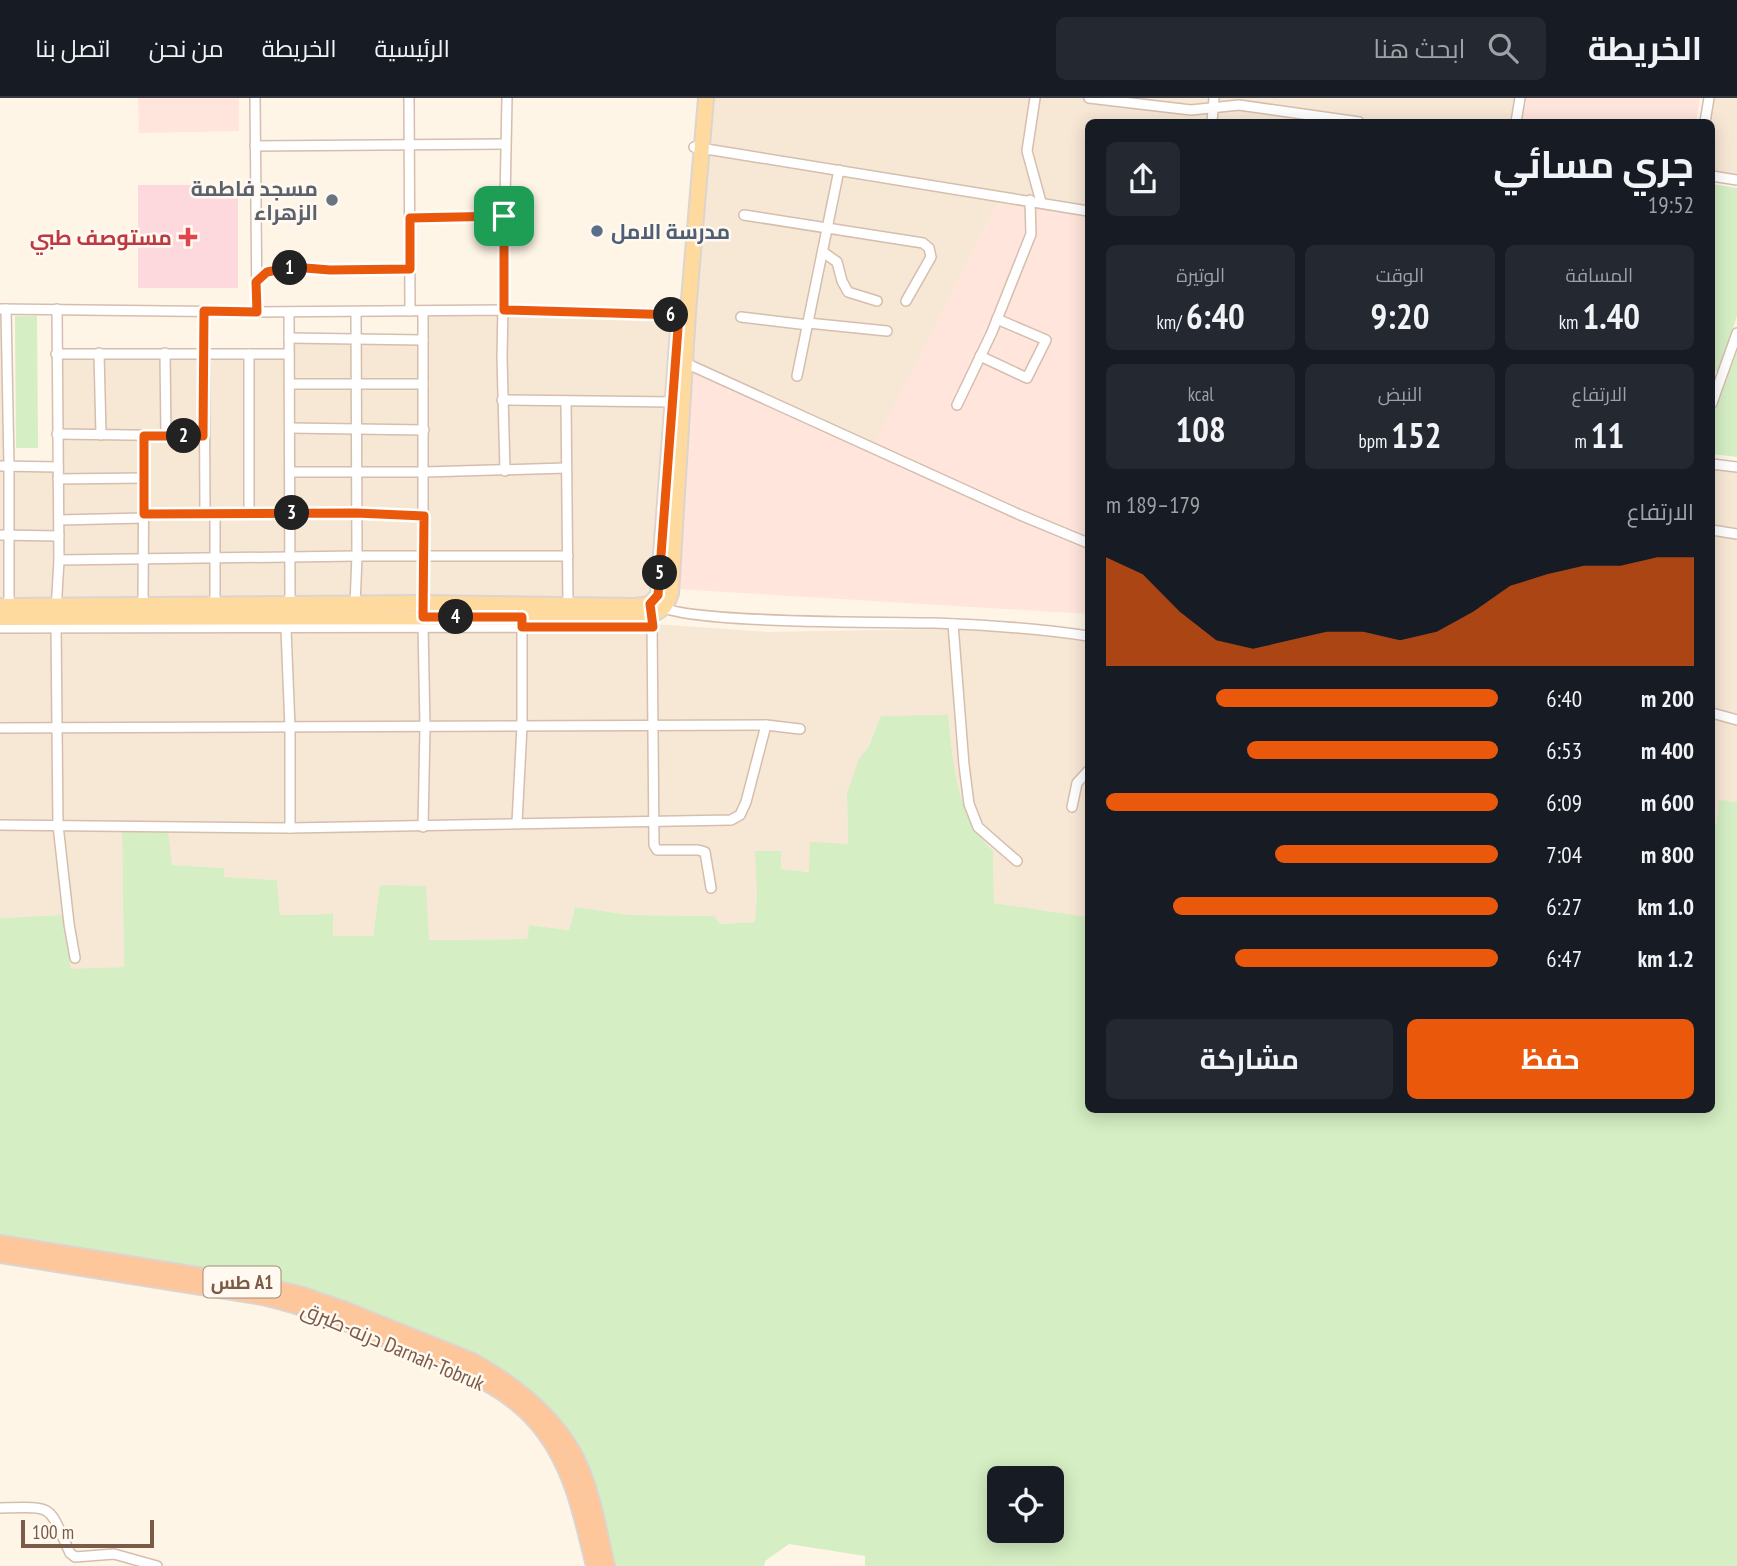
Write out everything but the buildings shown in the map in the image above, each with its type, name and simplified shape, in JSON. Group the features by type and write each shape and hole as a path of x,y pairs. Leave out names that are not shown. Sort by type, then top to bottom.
{"highway":[{"name":"درنه-طبرق Darnah-Tobruk","path":"0,1243 266,1286 303,1295 473,1361 540,1409 573,1452 589,1495 607,1566"},
{"name":"درنه-طبرق Darnah-Tobruk","path":"0,1255 263,1297 300,1306 342,1320 482,1380 531,1415 561,1457 571,1478 594,1566"}],"main road":[{"path":"698,98 698,148"},
{"path":"3,610 56,617 423,616 522,622 654,611 671,593 684,314 698,148 706,98"},
{"path":"654,611 658,595 673,402 681,361"},
{"path":"56,617 144,605 355,605 423,616 568,604 635,606 654,611"}],"street":[{"path":"255,98 257,312"},
{"path":"409,98 410,311"},
{"path":"505,471 502,400 507,98"},
{"path":"957,405 997,319 1031,234 1035,201 1027,151 1035,98"},
{"path":"1089,98 1116,99 1191,110 1239,105 1338,119"},
{"path":"1212,119 1214,98"},
{"path":"1516,119 1520,98"},
{"path":"1706,119 1709,98"},
{"path":"255,146 505,145"},
{"path":"698,148 1085,210"},
{"path":"797,376 839,170"},
{"path":"1715,176 1737,180"},
{"path":"744,215 923,243 929,248 931,257 906,301"},
{"path":"410,218 504,216"},
{"path":"823,252 837,262 848,292 877,300"},
{"path":"256,282 267,272 293,267 330,270 410,269"},
{"path":"3,610 3,309 257,312 504,310 684,314"},
{"path":"57,309 58,825 75,958"},
{"path":"423,827 424,310"},
{"path":"204,311 203,436 215,558 215,605"},
{"path":"289,312 290,605"},
{"path":"355,605 356,312"},
{"path":"741,317 887,331"},
{"path":"980,356 1027,378 1046,340 997,319"},
{"path":"1715,392 1737,334"},
{"path":"289,338 423,340"},
{"path":"99,353 101,435"},
{"path":"165,353 166,436"},
{"path":"57,354 289,354"},
{"path":"249,354 249,513"},
{"path":"681,361 1085,542"},
{"path":"290,384 424,384"},
{"path":"502,400 673,402"},
{"path":"566,401 568,604"},
{"path":"290,428 424,430"},
{"path":"57,434 203,436"},
{"path":"144,436 144,605"},
{"path":"1715,464 1737,467"},
{"path":"5,466 58,467"},
{"path":"290,472 505,471 566,468"},
{"path":"58,479 144,478"},
{"path":"59,520 249,513 424,516"},
{"path":"1715,530 1737,534"},
{"path":"5,535 59,536"},
{"path":"59,560 290,556 568,556"},
{"path":"711,888 705,852 657,850 654,845 654,611 761,619 953,624 1058,631 1085,636"},
{"path":"0,628 56,617 286,629 423,616"},
{"path":"517,823 522,726 522,622"},
{"path":"953,624 969,804 978,827 1017,861"},
{"path":"286,629 290,828"},
{"path":"1715,714 1737,720"},
{"path":"0,825 290,828 731,820 740,815 746,802 766,725"},
{"path":"0,729 766,725 800,729"},
{"path":"1072,807 1077,783 1085,774"},
{"path":"0,1508 35,1507 49,1512 54,1517 70,1553 75,1557 114,1554 158,1566"}],"shaded area":[{"path":"138,98 239,98 239,131 139,133"},
{"path":"712,98 1519,98 1515,119 1085,119 1085,209 707,148"},
{"path":"1519,98 1700,98 1696,119 1515,119"},
{"path":"1714,98 1737,98 1737,178 1715,174 1715,119 1710,119"},
{"path":"707,150 1001,197 873,448 688,362"},
{"name":"مستوصف طبي","path":"138,185 238,185 238,288 138,288"},
{"path":"1001,197 1085,215 1085,614 677,589 688,362 872,448"},
{"path":"0,310 9,310 12,467 58,467 57,354 289,354 290,338 423,341 424,311 679,316 654,600 0,606"},
{"path":"1715,465 1737,468 1737,719 1715,713"},
{"path":"0,621 627,622 767,632 941,629 1052,634 1085,639 1085,917 994,903 993,852 979,838 962,807 948,716 881,716 847,793 848,844 810,872 781,869 757,892 755,922 720,924 713,916 630,915 575,907 569,930 529,925 527,939 428,940 380,885 373,936 333,936 332,914 280,915 277,880 224,877 224,868 171,865 122,832 124,967 71,970 62,915 0,918"},
{"path":"1715,719 1737,724 1737,802 1719,801 1716,825"}],"green space":[{"path":"1715,184 1737,188 1737,316 1721,369 1715,372"},
{"path":"15,316 37,316 38,448 16,448"},
{"path":"1737,343 1737,457 1715,454 1715,402"},
{"path":"948,715 958,788 971,821 980,837 993,851 994,903 1085,917 1085,1113 1715,1113 1715,825 1719,800 1737,802 1737,1566 865,1566 865,1556 789,1544 765,1561 764,1566 610,1566 571,1439 546,1404 517,1379 487,1361 341,1306 0,1240 0,918 62,915 71,969 124,967 122,832 168,832 172,865 224,868 224,877 277,880 280,915 333,914 333,936 373,936 380,885 426,886 429,940 527,939 529,925 569,930 575,907 630,915 714,916 720,924 755,922 755,851 781,851 781,869 809,872 810,842 848,844 847,793 859,759 868,747 881,716"}],"place":[{"name":"مسجد فاطمة الزهراء","path":"332,200"},
{"name":"مدرسة الامل","path":"597,231"},
{"name":"مستوصف طبي","path":"188,237"}],"route":[{"path":"504,216 504,310 679,315 658,595 650,604 653,627 522,627 522,617 423,617 424,516 356,513 144,514 144,436 203,436 204,311 257,312 256,282 267,272 293,267 330,270 410,269 410,218 504,216"}]}
